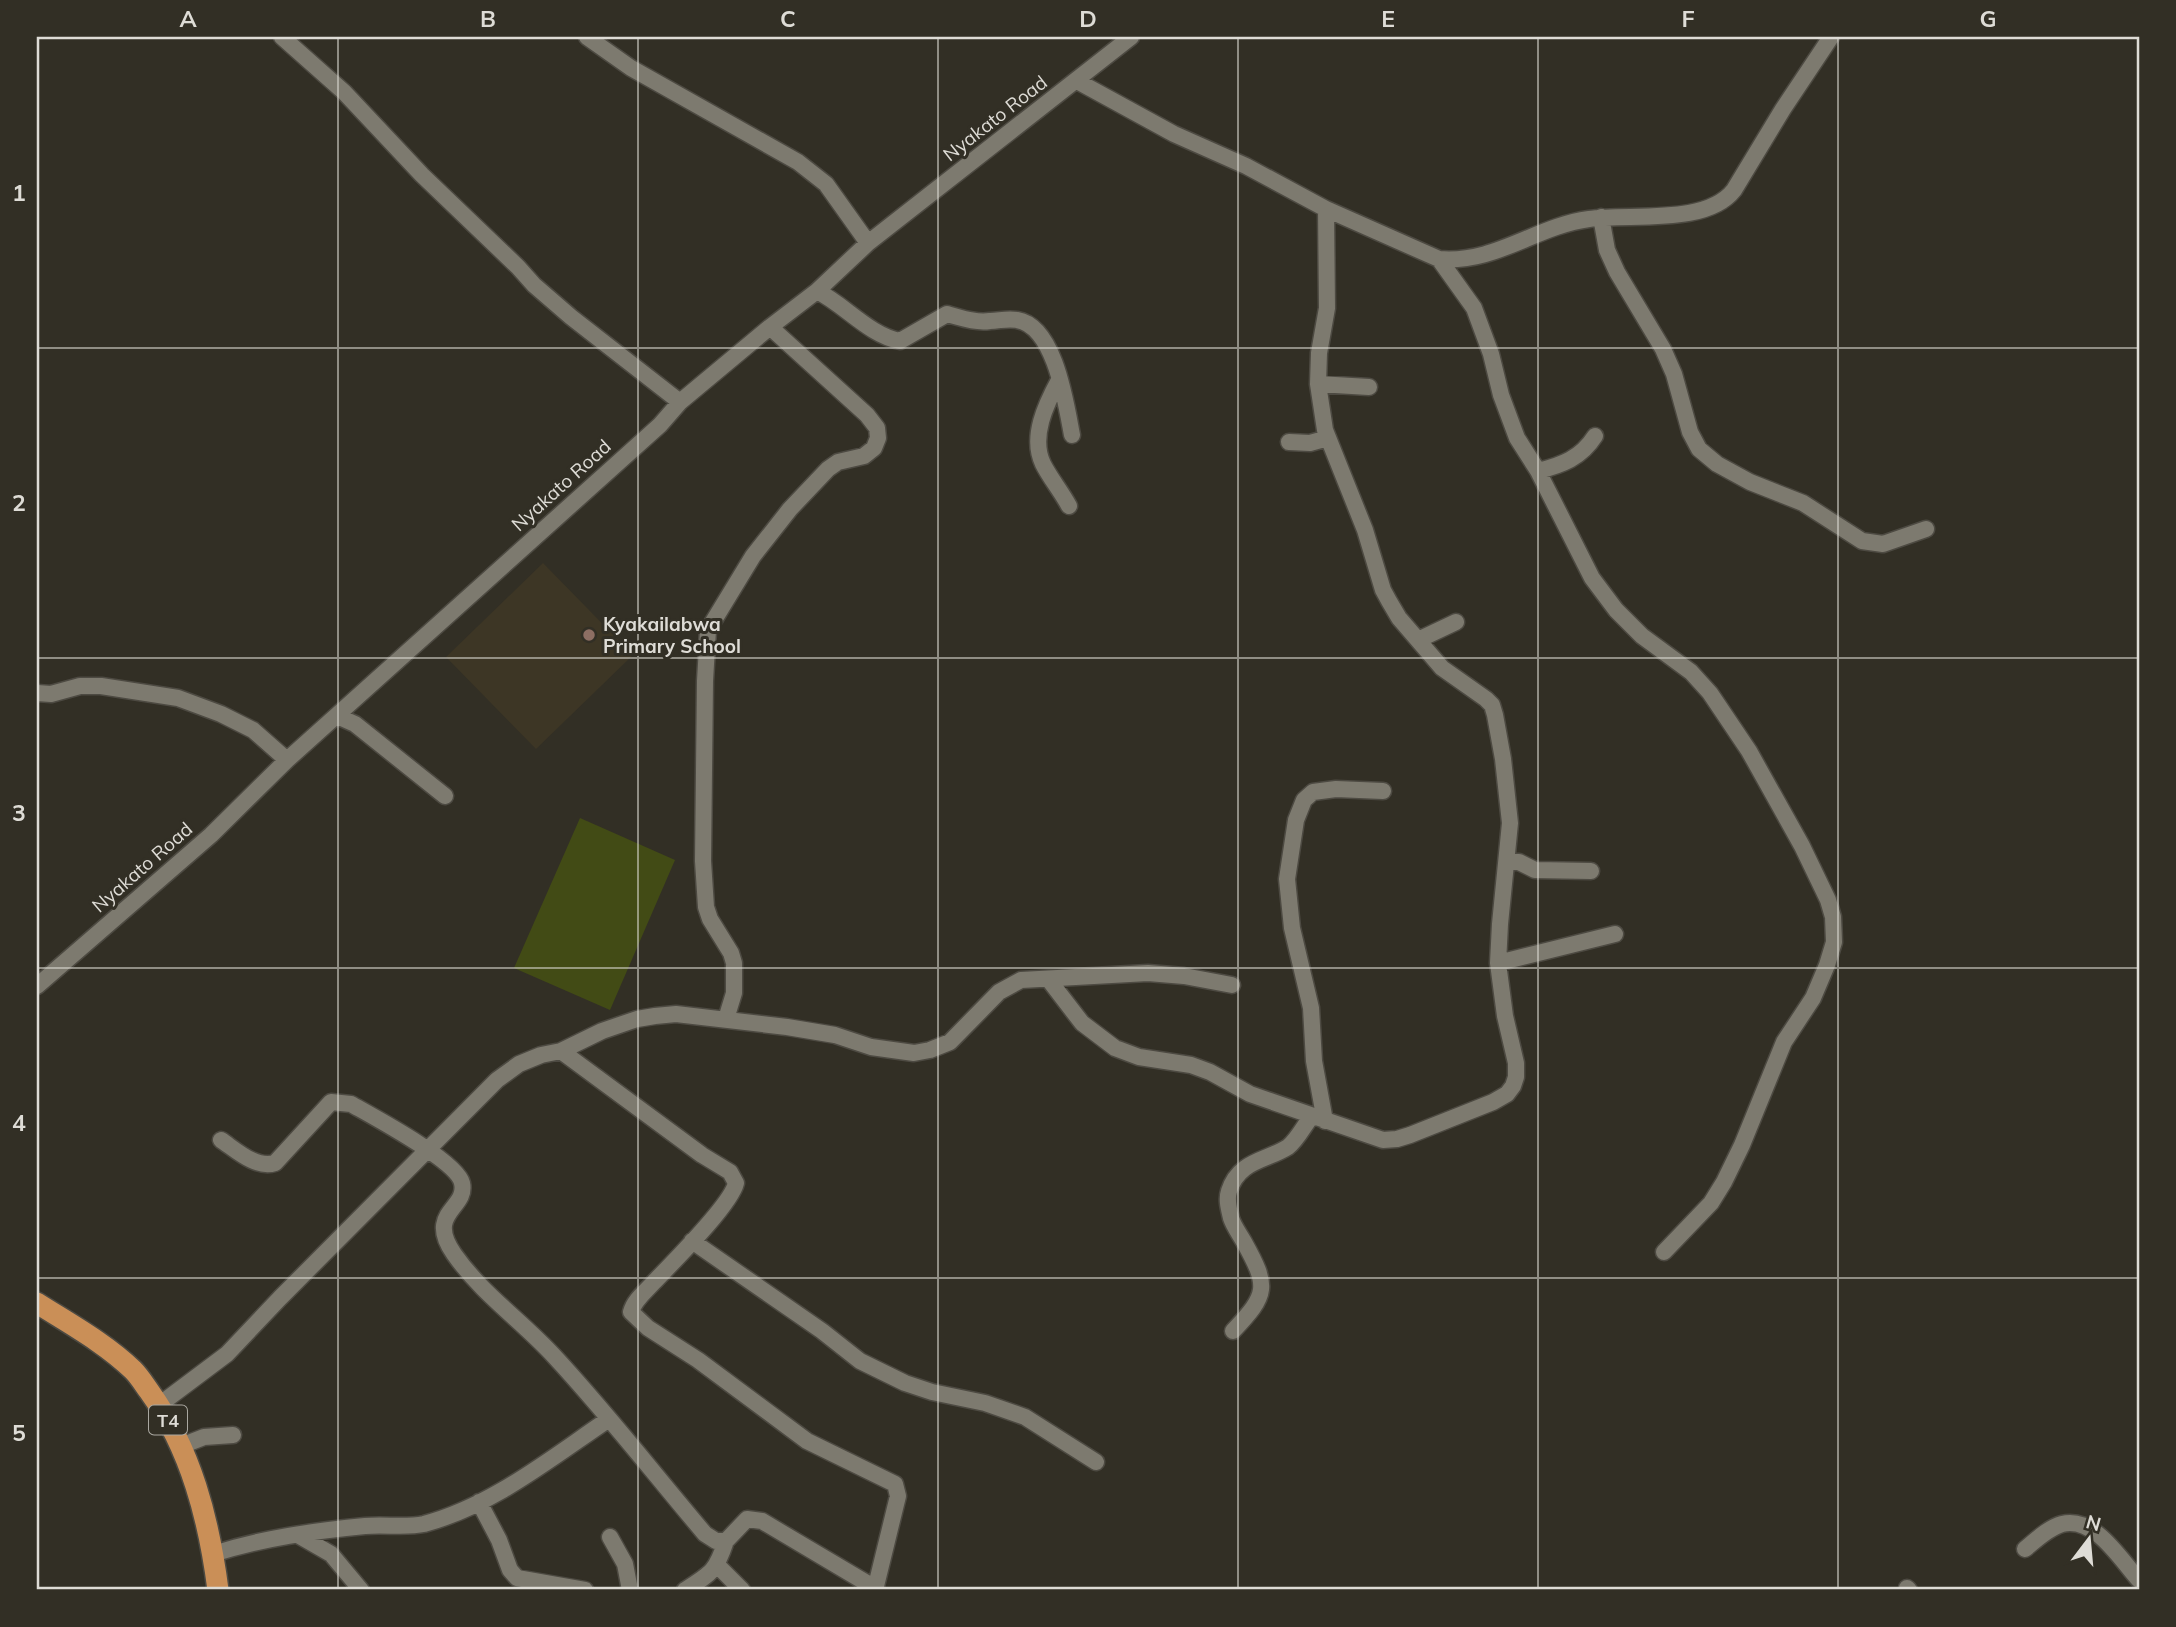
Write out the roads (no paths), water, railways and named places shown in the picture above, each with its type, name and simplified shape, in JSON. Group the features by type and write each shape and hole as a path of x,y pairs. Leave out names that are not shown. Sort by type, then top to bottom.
{"highway":[{"name":"T4","path":"37,1303 91,1337 135,1371 159,1405 181,1446 202,1506 218,1590"}],"street":[{"path":"282,37 344,92 422,175 534,285 680,402"},
{"path":"587,37 631,68 799,162 826,184 868,243"},
{"name":"Nyakato Road","path":"37,986 211,835 287,760 660,425 680,402 817,291 868,243 1131,37"},
{"path":"1077,81 1149,122 1246,166 1326,209 1439,258 1452,260 1489,255 1553,226 1601,217 1677,214 1701,210 1728,198 1831,37"},
{"path":"1049,980 1082,1023 1115,1048 1139,1057 1191,1065 1251,1094 1383,1140 1397,1139 1493,1102 1507,1094 1513,1086 1516,1063 1505,1016 1498,963 1510,823 1501,748 1492,705 1442,668 1399,618 1382,590 1364,530 1328,438 1318,384 1318,354 1327,308 1326,209"},
{"path":"1601,217 1607,250 1674,374 1690,432 1699,449 1717,464 1750,482 1803,503 1862,541 1883,544 1926,528"},
{"path":"1439,258 1474,307 1513,428 1592,578 1616,610 1642,635 1691,672 1710,693 1749,751 1802,846 1828,900 1833,918 1834,942 1827,965 1813,998 1784,1042 1724,1182 1711,1203 1664,1252"},
{"path":"817,291 881,334 900,341 947,314 970,321 1003,319 1026,322 1035,328 1048,346 1072,435"},
{"path":"726,1019 734,993 734,963 732,953 710,919 706,907 703,861 708,630 753,556 790,509 828,469 838,462 864,456 874,448 878,438 877,428 867,415 770,327"},
{"path":"1059,380 1042,418 1038,440 1043,464 1069,506"},
{"path":"1318,384 1370,387"},
{"path":"1538,471 1560,465 1580,455 1595,436"},
{"path":"1289,443 1310,443 1328,438"},
{"path":"1418,640 1456,622"},
{"path":"37,693 51,694 80,686 101,686 178,698 221,714 253,730 287,760"},
{"path":"337,716 355,724 445,796"},
{"path":"1318,1119 1311,1008 1289,906 1287,879 1294,830 1300,808 1313,792 1336,789 1383,790"},
{"path":"1507,862 1519,862 1535,870 1591,872"},
{"path":"1498,963 1615,934"},
{"path":"159,1405 228,1354 280,1298 497,1080 519,1065 541,1055 561,1051 601,1031 638,1018 676,1014 835,1035 871,1046 914,1053 930,1051 950,1042 999,992 1021,981 1148,973 1184,976 1232,985"},
{"path":"561,1051 734,1176 736,1183 735,1188 692,1241 638,1299 631,1312 648,1328 698,1360 807,1441 895,1484 898,1496 875,1589 762,1521 747,1519 726,1541 718,1566 685,1590"},
{"path":"221,1140 257,1163 275,1163 331,1102 338,1101 351,1104 428,1149 461,1179 463,1186 460,1196 444,1220 443,1229 454,1253 484,1291 552,1354 705,1534 716,1541 726,1541"},
{"path":"1233,1331 1254,1309 1262,1290 1262,1282 1257,1267 1234,1225 1227,1203 1228,1192 1246,1167 1290,1145 1318,1119"},
{"path":"692,1241 860,1361 905,1383 932,1392 985,1403 1025,1417 1096,1462"},
{"path":"213,1554 253,1542 298,1535 369,1526 423,1524 479,1502 609,1419"},
{"path":"181,1446 204,1437 233,1435"},
{"path":"479,1502 499,1540 510,1570 517,1578 585,1590"},
{"path":"2025,1549 2047,1531 2062,1524 2085,1525 2102,1539 2139,1580"},
{"path":"298,1535 331,1554 361,1590"},
{"path":"610,1537 625,1564 629,1590"},
{"path":"718,1566 742,1590"}],"place":[{"name":"Kyakailabwa Primary School","path":"589,635"}]}
